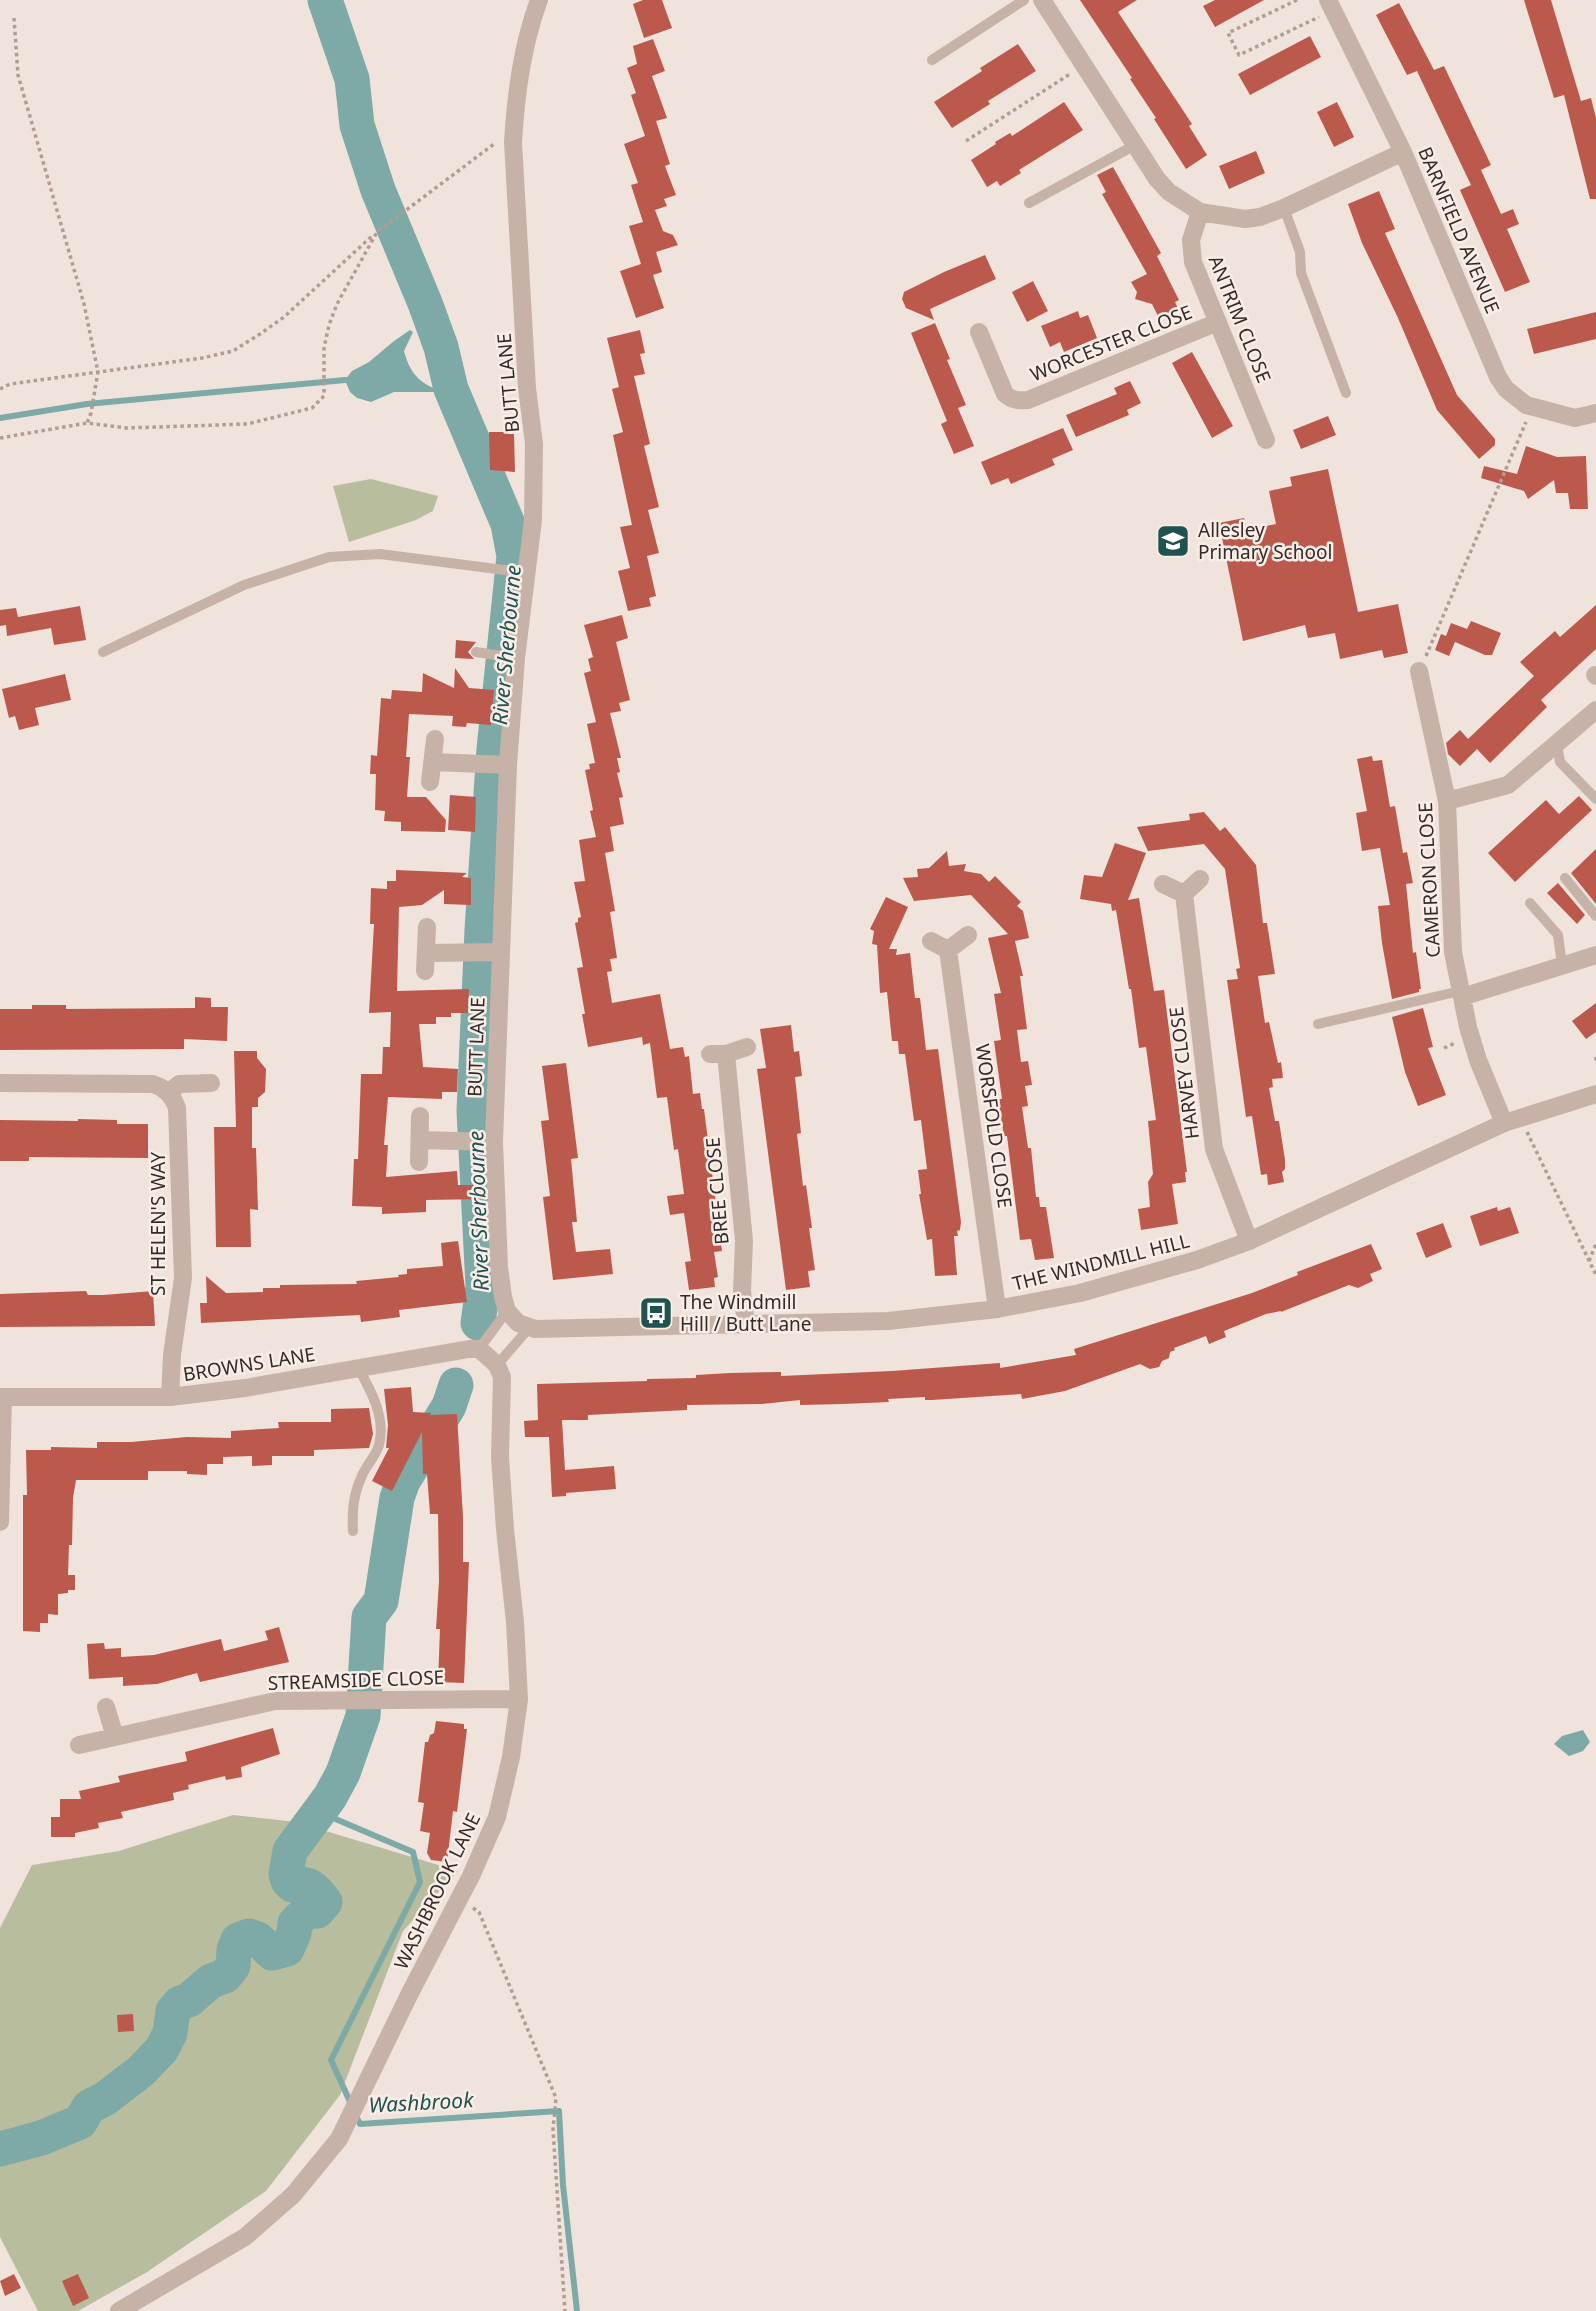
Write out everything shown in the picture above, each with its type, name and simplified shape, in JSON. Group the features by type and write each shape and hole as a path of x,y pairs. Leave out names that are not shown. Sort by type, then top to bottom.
{"street":[{"name":"BUTT LANE","path":"507,1311 499,1267 490,1142 486,953 497,765 507,662 518,572 533,520 534,444 527,388 513,142 523,53 539,0"},
{"path":"1042,0 1157,180 1169,192 1200,212 1245,219 1260,217 1403,152"},
{"name":"BARNFIELD AVENUE","path":"1330,6 1403,152 1498,377 1516,399 1532,407 1575,418 1596,413"},
{"name":"ANTRIM CLOSE","path":"1200,212 1191,240 1193,262 1266,440"},
{"name":"WORCESTER CLOSE","path":"979,332 1005,394 1019,401 1041,395 1218,322"},
{"name":"CAMERON CLOSE","path":"1419,671 1447,801 1453,952 1461,994 1478,1060 1512,1120"},
{"path":"1447,801 1508,785 1596,710"},
{"path":"430,782 435,738"},
{"path":"433,762 497,765"},
{"path":"1163,884 1184,894 1200,879"},
{"name":"HARVEY CLOSE","path":"1184,894 1214,1149 1249,1241"},
{"path":"425,971 427,927"},
{"path":"931,942 948,950 968,936"},
{"name":"WORSFOLD CLOSE","path":"948,950 997,1309"},
{"path":"427,953 486,953"},
{"path":"1461,994 1596,955"},
{"name":"BREE CLOSE","path":"746,1324 743,1291 744,1241 718,1054 747,1047"},
{"path":"0,1083 153,1084 169,1093 179,1084 211,1083"},
{"name":"ST HELEN'S WAY","path":"169,1093 177,1108 183,1279 172,1355 170,1397"},
{"name":"THE WINDMILL HILL","path":"529,1328 888,1321 997,1309 1093,1289 1197,1260 1249,1241 1512,1120 1596,1094"},
{"path":"419,1162 420,1116"},
{"path":"420,1140 490,1142"},
{"path":"507,1311 518,1323 529,1328"},
{"path":"479,1349 497,1365"},
{"name":"BROWNS LANE","path":"1,1397 170,1397 245,1388 479,1349"},
{"name":"WASHBROOK LANE","path":"119,2311 245,2237 293,2194 339,2139 410,1993 460,1899 497,1817 511,1757 519,1699 500,1457 502,1377 497,1365"},
{"path":"0,1522 1,1397"},
{"name":"STREAMSIDE CLOSE","path":"79,1745 275,1701 519,1699"},
{"path":"106,1707 115,1737"}],"lane":[{"path":"932,60 1024,0"},
{"path":"1029,203 1135,145"},
{"path":"1284,208 1300,252 1301,273 1346,393"},
{"path":"103,652 244,585 329,557 380,554 518,572"},
{"path":"476,652 507,662"},
{"path":"1557,743 1560,762 1596,799"},
{"path":"1565,878 1596,916"},
{"path":"1530,903 1558,935 1562,965"},
{"path":"1318,1024 1461,994"},
{"path":"479,1349 507,1311"},
{"path":"497,1365 529,1328"},
{"path":"353,1531 352,1506 360,1478 379,1445 379,1418 375,1398 358,1368"}],"path":[{"path":"1297,0 1228,33 1239,55 1330,6"},
{"path":"14,18 18,75 84,304 98,372 91,413 86,423"},
{"path":"966,141 1084,65"},
{"path":"0,389 10,384 202,358 233,351 284,317 382,227 495,144 513,142"},
{"path":"0,438 86,423 127,428 247,424 312,408 324,396 324,348 337,304 377,232"},
{"path":"1419,671 1532,407"},
{"path":"1512,1120 1596,1275"},
{"path":"1589,1261 1596,1244"},
{"path":"460,1899 479,1912 556,2098 553,2129 565,2311"}],"green space":[{"path":"371,479 438,496 433,511 416,520 349,542 333,486"},
{"path":"233,1815 296,1822 458,1871 403,1931 340,2095 266,2191 147,2272 78,2311 38,2311 0,2237 0,1928 32,1865 119,1851"}],"water":[{"path":"410,330 413,332 404,351 408,363 414,374 434,388 434,392 394,392 371,402 357,398 350,392 345,380 352,371 369,362"},
{"path":"1583,1730 1590,1742 1583,1751 1569,1756 1554,1744 1562,1736"}],"building":[{"path":"643,0 662,0 672,28 644,38 633,4"},
{"path":"1080,0 1137,0 1118,12 1192,124 1189,126 1207,155 1186,169 1130,79 1132,78"},
{"path":"1215,0 1264,0 1215,27 1203,6"},
{"path":"1524,0 1551,0 1581,101 1591,98 1596,118 1596,199 1590,199 1564,95 1554,98"},
{"path":"1399,3 1434,70 1444,66 1491,165 1481,170 1501,214 1513,209 1519,224 1507,229 1530,282 1505,292 1460,190 1471,185 1417,71 1407,75 1376,15"},
{"path":"1310,36 1321,57 1250,95 1238,74"},
{"path":"653,39 665,71 652,76 667,118 656,121 670,164 665,166 676,195 664,199 667,206 655,210 663,231 673,235 678,245 656,252 662,272 653,275 664,308 636,318 620,271 641,264 629,226 643,222 631,185 638,183 624,144 645,136 631,95 636,93 627,68 637,64 633,46"},
{"path":"1018,44 1036,71 988,101 990,104 952,128 934,102"},
{"path":"1064,102 1083,130 1019,170 1021,173 1000,186 997,181 987,187 971,160 996,144 995,142 1010,133 1012,136"},
{"path":"1337,102 1354,137 1334,147 1317,112"},
{"path":"1256,151 1265,173 1229,189 1219,166"},
{"path":"1113,167 1161,253 1157,256 1179,300 1175,302 1179,311 1160,320 1152,304 1135,299 1137,292 1131,282 1147,274 1102,194 1106,192 1097,175"},
{"path":"1379,191 1395,229 1385,233 1457,395 1495,439 1495,445 1479,459 1437,410 1398,318 1362,243 1348,204"},
{"path":"985,255 996,279 930,309 934,320 906,308 902,299 904,292"},
{"path":"1033,281 1048,311 1027,322 1012,292"},
{"path":"1078,311 1080,318 1088,315 1097,338 1064,352 1060,342 1050,347 1041,326"},
{"path":"1596,312 1596,339 1534,354 1527,329"},
{"path":"935,323 966,405 958,408 974,446 954,454 941,424 947,421 911,333"},
{"path":"640,330 645,353 640,354 645,374 634,376 650,444 644,446 659,507 648,510 659,553 647,556 656,596 649,598 651,606 628,611 618,571 630,568 620,527 632,525 613,435 623,432 612,389 619,387 607,338"},
{"path":"1192,352 1233,426 1212,438 1172,363"},
{"path":"1130,381 1141,403 1127,410 1129,415 1076,437 1066,415 1117,394 1114,388"},
{"path":"1328,416 1336,435 1301,449 1293,430"},
{"path":"1063,428 1073,450 1052,459 1055,465 1011,484 1008,478 991,485 981,462"},
{"path":"489,432 514,434 515,472 490,470"},
{"path":"1526,446 1557,457 1586,456 1588,509 1570,509 1568,493 1556,493 1554,480 1528,499 1524,491 1481,478 1484,466 1517,474"},
{"path":"1328,469 1358,612 1398,604 1408,653 1384,658 1382,650 1340,659 1335,633 1308,638 1305,625 1243,641 1219,523 1244,518 1247,530 1276,524 1269,491 1292,486 1290,477"},
{"path":"1596,605 1596,649 1541,700 1547,707 1490,763 1477,749 1460,766 1448,754 1446,743 1460,730 1468,739 1534,676 1520,662 1555,631 1560,637"},
{"path":"80,606 86,640 54,645 51,628 7,636 6,625 0,626 0,610 16,608 18,617"},
{"path":"622,615 628,638 616,642 630,700 619,703 621,711 610,713 621,758 617,758 620,772 617,773 623,797 619,798 624,824 610,827 614,851 605,853 615,911 610,912 617,958 610,959 612,971 607,972 612,1003 660,994 670,1049 683,1047 685,1057 689,1056 693,1094 700,1093 704,1109 722,1251 714,1252 718,1277 714,1278 715,1287 689,1290 685,1262 691,1261 684,1213 670,1215 667,1196 684,1194 678,1149 674,1150 667,1097 657,1098 650,1043 643,1045 642,1037 588,1047 582,1014 585,1014 577,968 583,967 575,923 581,917 574,882 585,881 579,840 596,837 585,770 590,769 589,764 595,763 587,724 596,722 584,673 591,671 588,659 593,657 584,625"},
{"path":"1471,621 1501,633 1492,655 1485,655 1455,642 1449,656 1435,650 1441,634 1446,636 1451,623 1467,629"},
{"path":"456,640 476,642 468,652 474,659 455,658"},
{"path":"455,668 469,688 494,690 491,725 467,723 466,727 452,726 453,716 409,714 407,797 426,797 446,820 445,832 401,831 401,822 384,821 385,811 375,810 376,774 370,774 371,755 377,756 381,698 391,699 392,690 422,692 423,673 454,688"},
{"path":"65,674 71,700 35,708 39,725 19,730 15,716 9,718 2,689"},
{"path":"1372,756 1373,761 1382,760 1390,807 1395,806 1403,853 1407,852 1413,883 1406,884 1413,953 1416,952 1421,989 1419,992 1392,999 1378,906 1390,905 1380,848 1362,851 1356,813 1367,811 1357,759"},
{"path":"450,795 476,797 475,832 448,830"},
{"path":"1579,796 1592,810 1515,882 1488,853 1546,800 1559,814"},
{"path":"1204,812 1220,831 1225,827 1256,865 1263,923 1267,923 1275,974 1258,976 1265,1023 1269,1022 1278,1063 1281,1062 1283,1078 1272,1079 1273,1087 1269,1088 1275,1121 1279,1121 1285,1160 1285,1169 1282,1172 1284,1182 1268,1185 1267,1174 1261,1175 1252,1116 1246,1117 1227,980 1238,979 1236,969 1240,968 1225,869 1204,844 1148,851 1137,827 1190,820 1189,814"},
{"path":"1115,843 1146,853 1128,900 1139,898 1154,991 1164,990 1187,1172 1186,1182 1172,1184 1178,1224 1141,1230 1138,1209 1150,1207 1148,1182 1153,1174 1148,1121 1156,1120 1146,1047 1139,1048 1116,910 1112,911 1111,904 1080,899 1084,875 1102,877"},
{"path":"1596,849 1596,904 1571,873"},
{"path":"947,851 949,866 966,864 964,871 981,874 989,882 995,876 1021,902 1017,906 1023,911 1029,938 1015,941 1023,976 1020,976 1027,1029 1017,1030 1021,1062 1028,1061 1032,1085 1025,1086 1028,1106 1022,1107 1028,1148 1031,1148 1036,1197 1039,1197 1040,1207 1046,1207 1054,1258 1035,1260 1031,1239 1020,1240 1007,1136 1004,1136 998,1099 1002,1099 994,1041 1001,1040 994,994 1001,993 988,938 1008,934 971,895 914,901 903,878 918,877 917,869 929,868"},
{"path":"396,870 467,873 462,877 471,878 471,905 444,904 444,890 422,905 399,907 397,991 469,989 468,1013 451,1013 451,1017 436,1017 436,1024 419,1024 423,1067 458,1069 457,1092 442,1092 442,1099 388,1097 384,1145 388,1145 386,1177 457,1171 458,1185 484,1185 485,1199 426,1200 426,1212 382,1214 382,1207 352,1206 354,1159 358,1159 361,1074 382,1074 383,1047 390,1047 391,1012 369,1013 374,924 370,924 371,888 387,889 387,881 396,881"},
{"path":"1558,883 1585,915 1577,924 1547,893"},
{"path":"886,897 908,907 889,949 897,949 896,955 910,953 915,998 920,998 926,1050 938,1049 961,1222 958,1236 954,1236 957,1275 935,1276 932,1239 927,1240 919,1194 918,1170 927,1169 921,1120 914,1121 905,1054 899,1054 898,1041 892,1041 887,992 880,993 877,945 872,944 874,931 870,929"},
{"path":"195,997 211,998 211,1007 228,1007 227,1041 184,1039 184,1049 0,1050 0,1009 32,1009 32,1005 66,1005 66,1009 195,1008"},
{"path":"1596,1003 1596,1032 1586,1039 1572,1021"},
{"path":"1423,1008 1433,1047 1428,1048 1446,1095 1418,1106 1405,1072 1392,1017"},
{"path":"791,1025 794,1052 799,1051 802,1076 795,1077 801,1133 797,1134 803,1186 806,1185 812,1228 809,1228 815,1270 808,1271 810,1287 786,1290 757,1069 766,1068 760,1029"},
{"path":"234,1051 257,1051 257,1058 266,1069 265,1092 258,1098 258,1107 252,1107 252,1148 256,1148 258,1210 250,1209 251,1247 216,1247 214,1127 236,1127"},
{"path":"566,1063 578,1158 571,1159 577,1222 572,1222 576,1252 610,1249 613,1274 553,1280 543,1197 550,1196 541,1121 549,1120 542,1066"},
{"path":"0,1120 117,1120 117,1124 148,1124 148,1158 29,1157 29,1161 0,1161"},
{"path":"1497,1207 1498,1211 1510,1207 1519,1233 1480,1246 1470,1216"},
{"path":"1443,1223 1452,1247 1426,1258 1416,1233"},
{"path":"458,1241 467,1302 399,1310 400,1317 361,1322 360,1315 201,1323 200,1303 207,1303 206,1276 226,1293 263,1292 263,1288 280,1288 280,1285 357,1284 356,1281 399,1277 398,1275 407,1274 407,1269 443,1266 441,1243"},
{"path":"1371,1244 1382,1269 1370,1274 1373,1281 1358,1288 1349,1285 1281,1312 1266,1314 1224,1331 1226,1337 1209,1344 1206,1336 1174,1348 1169,1358 1162,1361 1159,1367 1150,1369 1140,1364 1065,1391 1022,1399 1021,1394 932,1400 925,1400 925,1397 888,1399 889,1402 843,1404 800,1405 800,1400 761,1404 687,1405 687,1410 588,1415 588,1420 562,1420 565,1470 614,1466 616,1489 566,1493 566,1496 552,1497 549,1437 525,1437 524,1421 538,1420 537,1384 647,1381 730,1373 781,1372 781,1376 892,1371 1000,1363 1000,1368 1076,1355 1074,1349 1252,1293 1298,1275 1297,1272"},
{"path":"86,1291 88,1295 103,1295 153,1291 155,1326 0,1327 0,1294"},
{"path":"411,1387 413,1412 431,1413 430,1415 457,1414 463,1562 469,1562 464,1683 438,1682 438,1514 430,1514 427,1474 423,1474 422,1432 392,1491 372,1481 389,1448 386,1448 388,1425 384,1389"},
{"path":"369,1408 373,1434 369,1448 314,1450 314,1456 272,1456 272,1465 252,1466 252,1456 223,1457 223,1464 207,1464 207,1475 187,1474 187,1471 148,1471 148,1480 76,1480 68,1575 75,1575 75,1590 58,1594 58,1615 48,1614 48,1623 40,1623 40,1632 23,1631 23,1495 27,1495 26,1450 51,1450 51,1447 97,1448 97,1442 187,1437 231,1438 231,1431 279,1428 278,1422 331,1422 331,1409"},
{"path":"279,1627 289,1662 200,1682 197,1673 157,1684 123,1686 123,1677 89,1679 87,1644 104,1643 105,1649 121,1648 121,1657 154,1655 221,1639 224,1651 268,1640 265,1631"},
{"path":"436,1721 464,1724 464,1729 467,1729 457,1812 453,1811 447,1862 431,1860 427,1853 430,1833 420,1831 424,1803 418,1802 425,1742 428,1742 430,1735 434,1733"},
{"path":"273,1728 280,1754 241,1767 242,1777 226,1780 225,1776 188,1785 189,1789 173,1793 174,1800 121,1812 123,1818 98,1823 99,1828 75,1833 75,1837 51,1837 51,1817 60,1817 60,1799 81,1799 79,1791 120,1782 118,1776 187,1761 185,1752"},
{"path":"133,2014 134,2031 118,2032 117,2015"},
{"path":"14,2274 21,2288 5,2296 0,2281"},
{"path":"78,2274 89,2298 73,2306 62,2281"}],"waterway":[{"name":"River Sherbourne","path":"325,0 352,79 357,125 378,190 425,303 441,347 451,389 508,524 514,556 494,749 482,930 474,1111 483,1286 478,1323"},
{"path":"0,418 87,404 345,380"},
{"name":"River Sherbourne","path":"0,2149 41,2138 80,2122 89,2107 106,2098 141,2071 162,2049 170,2033 173,2011 211,1981 225,1976 233,1966 238,1940 249,1936 258,1939 272,1953 287,1949 295,1923 308,1910 317,1911 325,1902 312,1887 292,1885 288,1881 286,1874 290,1851 330,1797 343,1773 363,1716 369,1617 381,1601 397,1498 403,1481 449,1406 456,1385"},
{"name":"Washbrook","path":"319,1812 413,1852 420,1882 331,2060 351,2104"},
{"name":"Washbrook","path":"355,2114 360,2124 559,2111 563,2185 577,2311"}],"place":[{"name":"Allesley Primary School","path":"1173,541"},
{"name":"The Windmill Hill / Butt Lane","path":"656,1313"}]}
